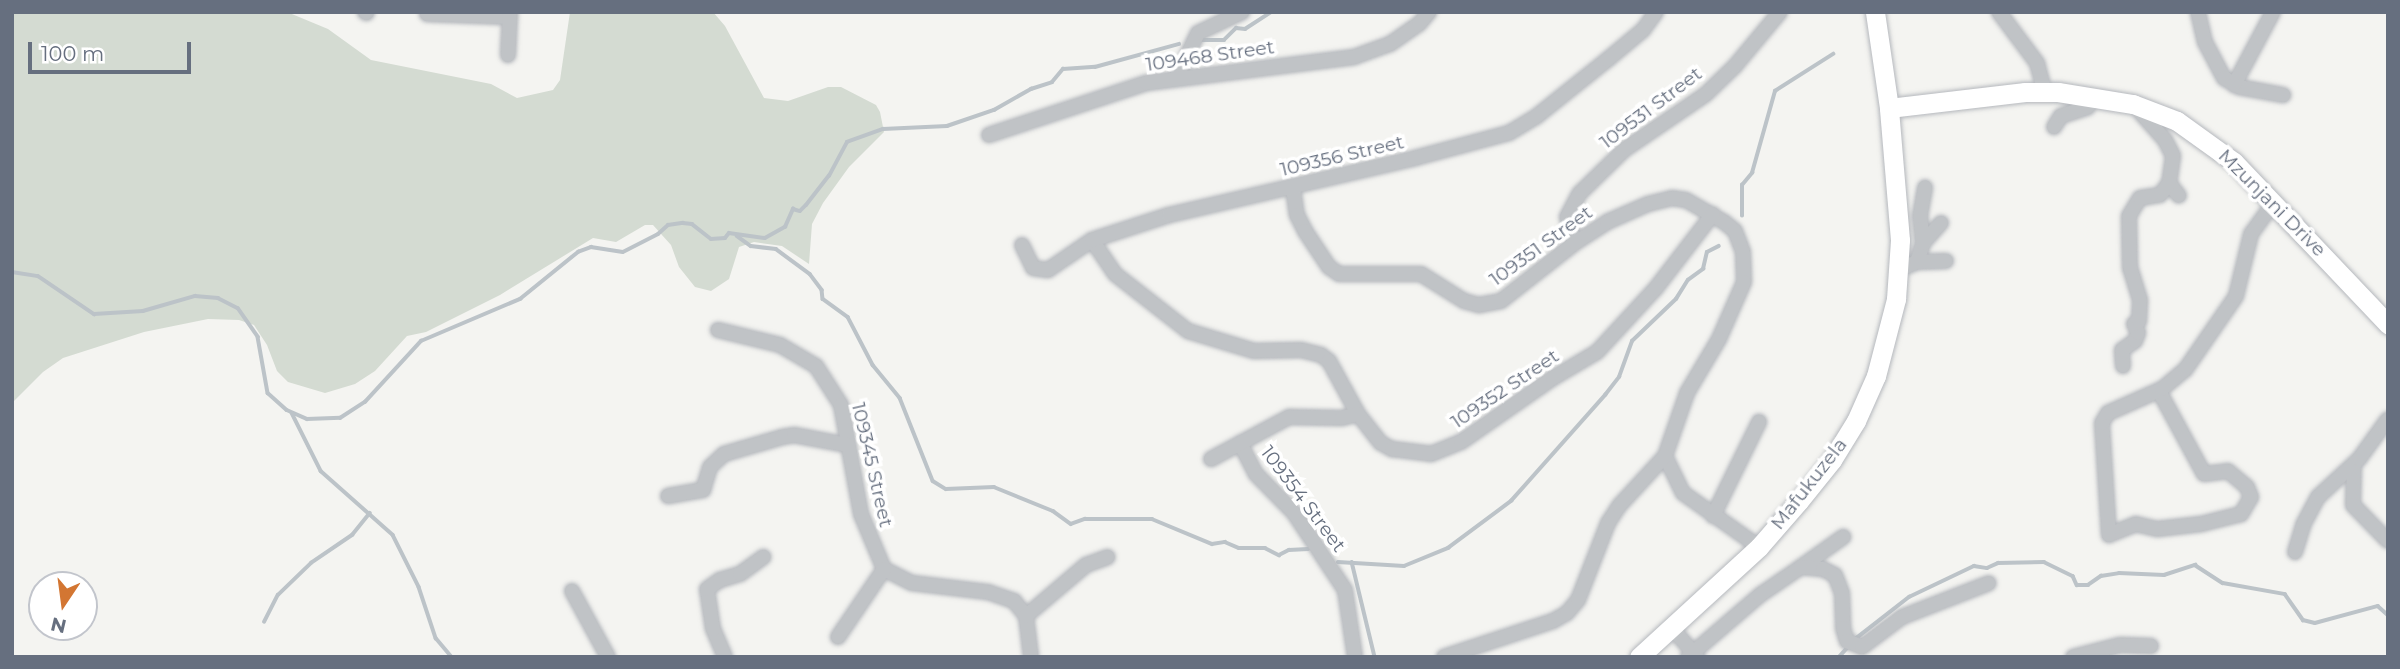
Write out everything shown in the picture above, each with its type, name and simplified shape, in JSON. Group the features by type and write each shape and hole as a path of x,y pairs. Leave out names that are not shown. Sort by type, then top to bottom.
{"main road":[{"name":"Mafukuzela","path":"1639,657 1759,547 1832,460 1856,421 1876,376 1908,266 1875,12"},
{"name":"Mzunjani Drive","path":"1889,108 1966,97 2045,92 2091,95 2133,104 2177,121 2234,162 2388,324"}],"street":[{"path":"1176,78 1198,33 1242,12"},
{"name":"109468 Street","path":"989,135 1117,90 1176,78 1354,57 1390,44 1419,24 1429,12"},
{"name":"109356 Street","path":"1022,245 1033,268 1042,272 1092,240 1169,215 1293,188 1509,133 1537,116 1607,60 1643,30 1656,12"},
{"name":"109531 Street","path":"1575,243 1567,217 1580,193 1624,150 1706,94 1735,66 1780,12"},
{"path":"1999,12 2037,62 2045,92"},
{"path":"2197,12 2205,42 2224,78 2234,85 2283,95"},
{"path":"2234,85 2273,12"},
{"path":"427,14 510,15 508,55"},
{"path":"2054,127 2062,116 2088,107 2091,95"},
{"path":"2123,366 2122,351 2135,341 2138,332 2134,324 2139,321 2140,300 2130,268 2129,216 2140,198 2160,195 2169,183 2173,156 2165,139 2133,104"},
{"path":"2169,183 2179,196"},
{"path":"1923,243 1920,216 1925,187"},
{"name":"109351 Street","path":"1293,188 1297,215 1305,231 1317,252 1339,274 1421,274 1465,301 1479,305 1501,301 1575,243 1607,222 1648,204 1672,198 1686,200 1713,214 1735,231 1743,252 1744,282 1719,339 1687,393 1665,456"},
{"path":"2159,391 2204,474 2228,471 2247,487 2251,497 2241,514 2201,524 2157,529 2136,524 2109,535 2102,423 2108,413 2159,391 2178,379 2236,296 2248,241 2274,202"},
{"name":"109352 Street","path":"1092,240 1115,274 1188,331 1254,352 1301,351 1321,355 1329,361 1358,414 1381,443 1392,449 1431,454 1461,442 1553,378 1597,352 1656,288 1713,214"},
{"path":"1908,266 1923,243 1941,223"},
{"path":"1908,266 1946,261"},
{"name":"109345 Street","path":"718,330 780,345 816,366 841,405 861,514 884,569"},
{"path":"1211,460 1289,418 1342,418 1358,414"},
{"path":"2295,552 2303,524 2318,497 2354,464 2388,419"},
{"path":"1713,516 1759,422"},
{"path":"668,496 703,490 710,467 724,454 782,437 793,435 848,445"},
{"name":"109354 Street","path":"1240,443 1256,474 1294,513 1345,590 1355,657"},
{"path":"1444,657 1553,621 1567,612 1578,600 1608,523 1619,506 1665,456 1683,493 1759,547"},
{"path":"2354,464 2353,505 2388,541"},
{"path":"1671,627 1693,655 1775,582 1801,568 1843,537"},
{"path":"1026,616 1086,565 1108,556"},
{"path":"725,657 713,629 707,589 720,580 740,574 763,557"},
{"path":"1801,568 1824,569 1835,575 1842,593 1843,628 1847,641 1862,647 1902,617 1989,583"},
{"path":"838,637 884,569 912,583 1003,596 1014,601 1026,616 1031,657"},
{"path":"572,591 608,657"},
{"path":"2073,657 2120,645 2151,646"}],"shaded area":[{"path":"12,12 287,12 328,29 371,60 491,84 517,98 553,90 560,80 570,12 713,12 725,26 764,98 788,101 828,87 841,87 876,105 884,132 849,167 823,203 812,224 809,264 782,246 754,242 739,247 729,279 711,291 695,287 679,267 671,245 653,225 645,225 616,242 593,238 500,295 426,332 407,336 375,371 355,384 325,393 288,382 277,371 267,345 254,325 239,320 208,319 144,332 63,358 43,372 12,403"}],"waterway":[{"path":"1200,40 1224,40 1236,28 1245,29 1271,12"},
{"path":"12,272 38,276 94,314 143,311 195,296 218,298 238,308 258,337 268,393 287,410 307,419 340,418 365,402 421,341 520,299 578,252 591,247 623,252 658,234 668,225 683,223 692,224 711,239 725,238 729,233 765,238 785,227 793,209 800,211 806,205 829,176 847,142 883,129 947,126 994,110 1031,89 1052,82 1063,69 1095,67 1179,44"},
{"path":"1742,216 1742,185 1752,173 1775,91 1833,54"},
{"path":"737,236 751,246 776,249 810,274 822,290 823,299 848,317 873,365 900,398 933,481 946,489 994,487 1053,511 1071,524 1085,519 1152,519 1212,544 1225,542 1239,548 1265,548 1279,555 1289,550 1308,549"},
{"path":"1338,562 1404,566 1448,548 1511,501 1619,377 1632,341 1676,299 1688,280 1703,269 1707,252 1719,246"},
{"path":"292,413 321,471 393,535 419,587 436,638 452,657"},
{"path":"264,622 278,595 311,563 352,535 370,513"},
{"path":"1352,562 1375,657"},
{"path":"1854,640 1909,597 1974,566 1987,568 1998,563 2044,562 2073,576 2077,585 2088,585 2101,576 2119,573 2164,575 2195,565 2223,583 2285,594 2303,620 2315,623 2378,606 2388,615"},
{"path":"1839,657 1848,647"}]}
